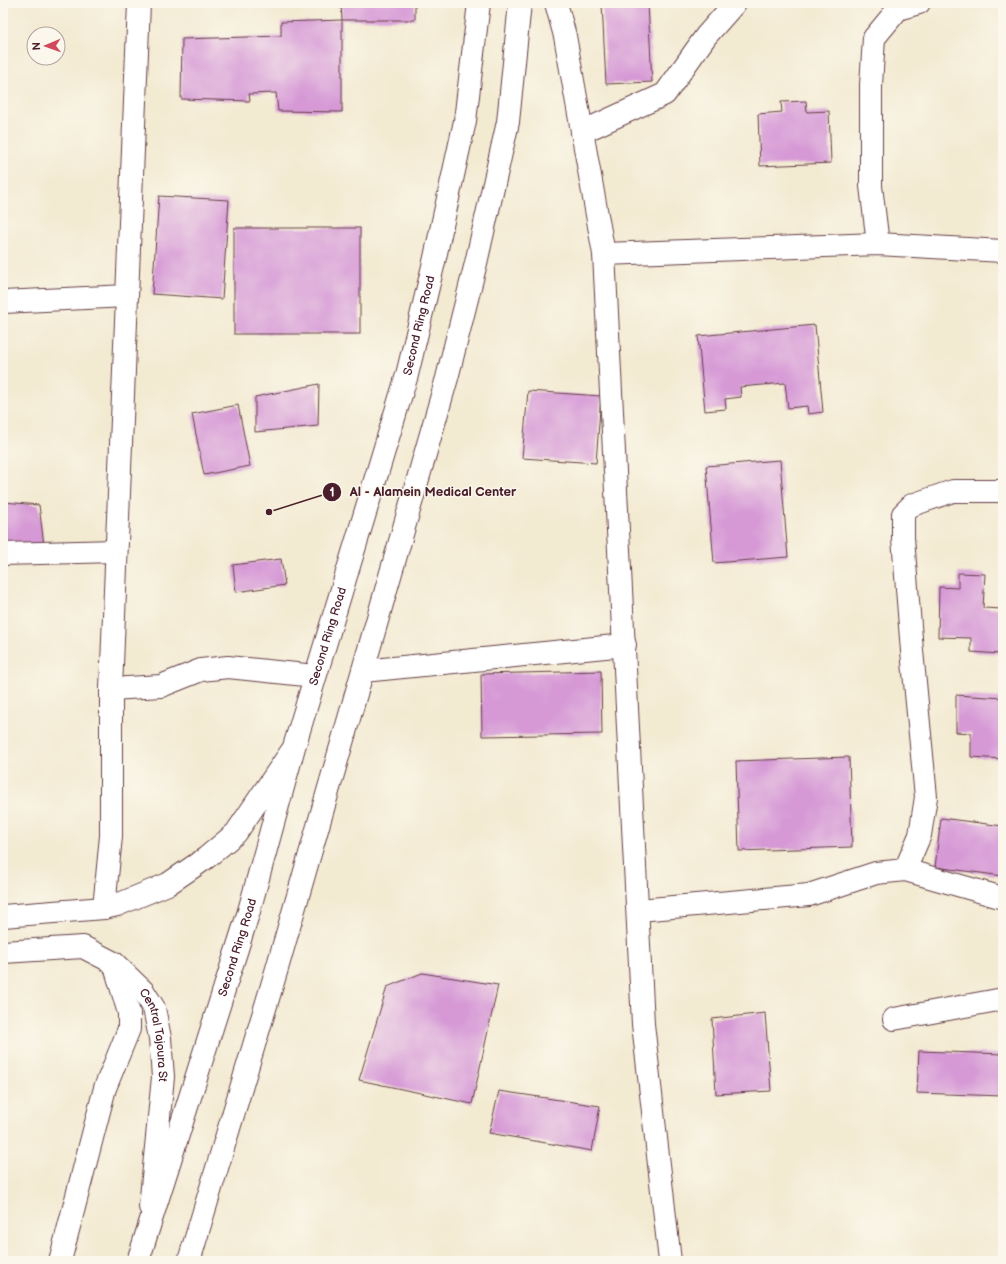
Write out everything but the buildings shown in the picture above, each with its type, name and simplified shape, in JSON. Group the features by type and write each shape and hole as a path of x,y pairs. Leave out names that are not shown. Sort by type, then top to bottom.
{"main road":[{"path":"104,908 111,836 110,689 139,3"},
{"name":"Second Ring Road","path":"138,1261 249,911 294,747 409,367 465,121 479,3"},
{"path":"189,1261 276,972 447,378 476,263 508,122 520,3"},
{"path":"556,3 565,36 604,254 639,910 643,1024 670,1261"},
{"path":"582,132 665,94 706,36 735,3"},
{"path":"878,244 871,186 871,85 874,38 898,8 919,3"},
{"path":"604,254 878,244 1003,251"},
{"path":"3,302 127,296"},
{"path":"905,870 920,835 926,797 903,538 903,514 912,505 953,491 1003,491"},
{"path":"3,554 116,551"},
{"path":"363,671 625,645"},
{"path":"110,689 161,686 201,670 228,667 316,676"},
{"path":"3,916 104,908 117,905 168,884 206,858 236,833 294,747"},
{"path":"639,910 809,895 876,873 905,870 1003,898"},
{"name":"Central Tajoura St","path":"3,952 83,947 114,963 144,992 154,1008 160,1038 163,1078 147,1234"},
{"path":"60,1261 105,1088 129,1029 129,1014 114,963"},
{"path":"894,1019 1003,999"}],"place":[{"name":"Al - Alamein Medical Center","path":"269,512"}]}
